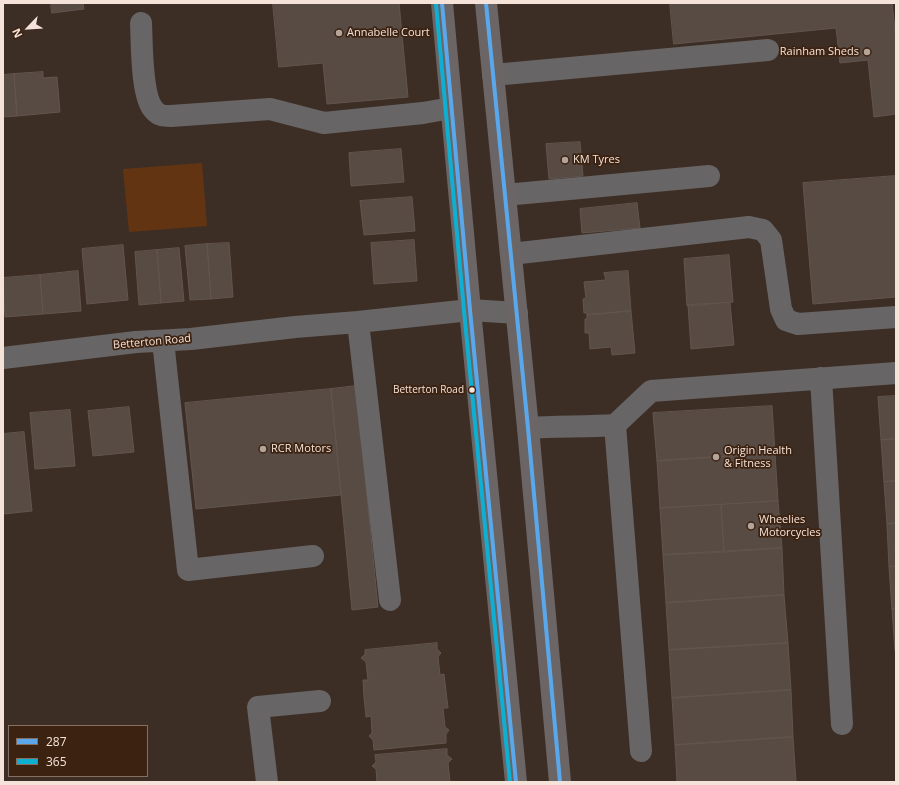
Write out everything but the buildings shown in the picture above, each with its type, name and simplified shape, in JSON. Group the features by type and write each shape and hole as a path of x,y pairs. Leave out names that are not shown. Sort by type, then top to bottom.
{"main road":[{"path":"442,3 516,782"},
{"path":"486,3 517,312 560,782"}],"street":[{"path":"141,23 145,88 148,101 153,110 161,116 270,109 324,123 423,113 451,108"},
{"path":"493,75 768,50"},
{"path":"505,194 709,176"},
{"path":"511,254 749,227 763,230 771,240 781,310 786,320 798,324 896,317"},
{"name":"Betterton Road","path":"3,358 240,334 295,326 358,322 470,310 517,312"},
{"path":"358,322 390,600"},
{"path":"163,341 188,570 313,556"},
{"path":"528,428 556,426 579,428 615,425 651,391 896,373"},
{"path":"822,378 842,724"},
{"path":"615,425 641,751"},
{"path":"266,782 258,707 320,701"}],"shaded area":[{"path":"202,163 207,226 129,232 123,169"}],"transit line":[{"name":"287","path":"442,3 516,782"},
{"name":"287","path":"486,3 528,428 560,782"},
{"name":"365","path":"436,4 510,782"}],"place":[{"name":"Annabelle Court","path":"339,33"},
{"name":"Rainham Sheds","path":"867,52"},
{"name":"KM Tyres","path":"565,160"},
{"name":"Betterton Road","path":"472,390"},
{"name":"RCR Motors","path":"263,449"},
{"name":"Origin Health & Fitness","path":"716,457"},
{"name":"Wheelies Motorcycles","path":"751,526"}]}
